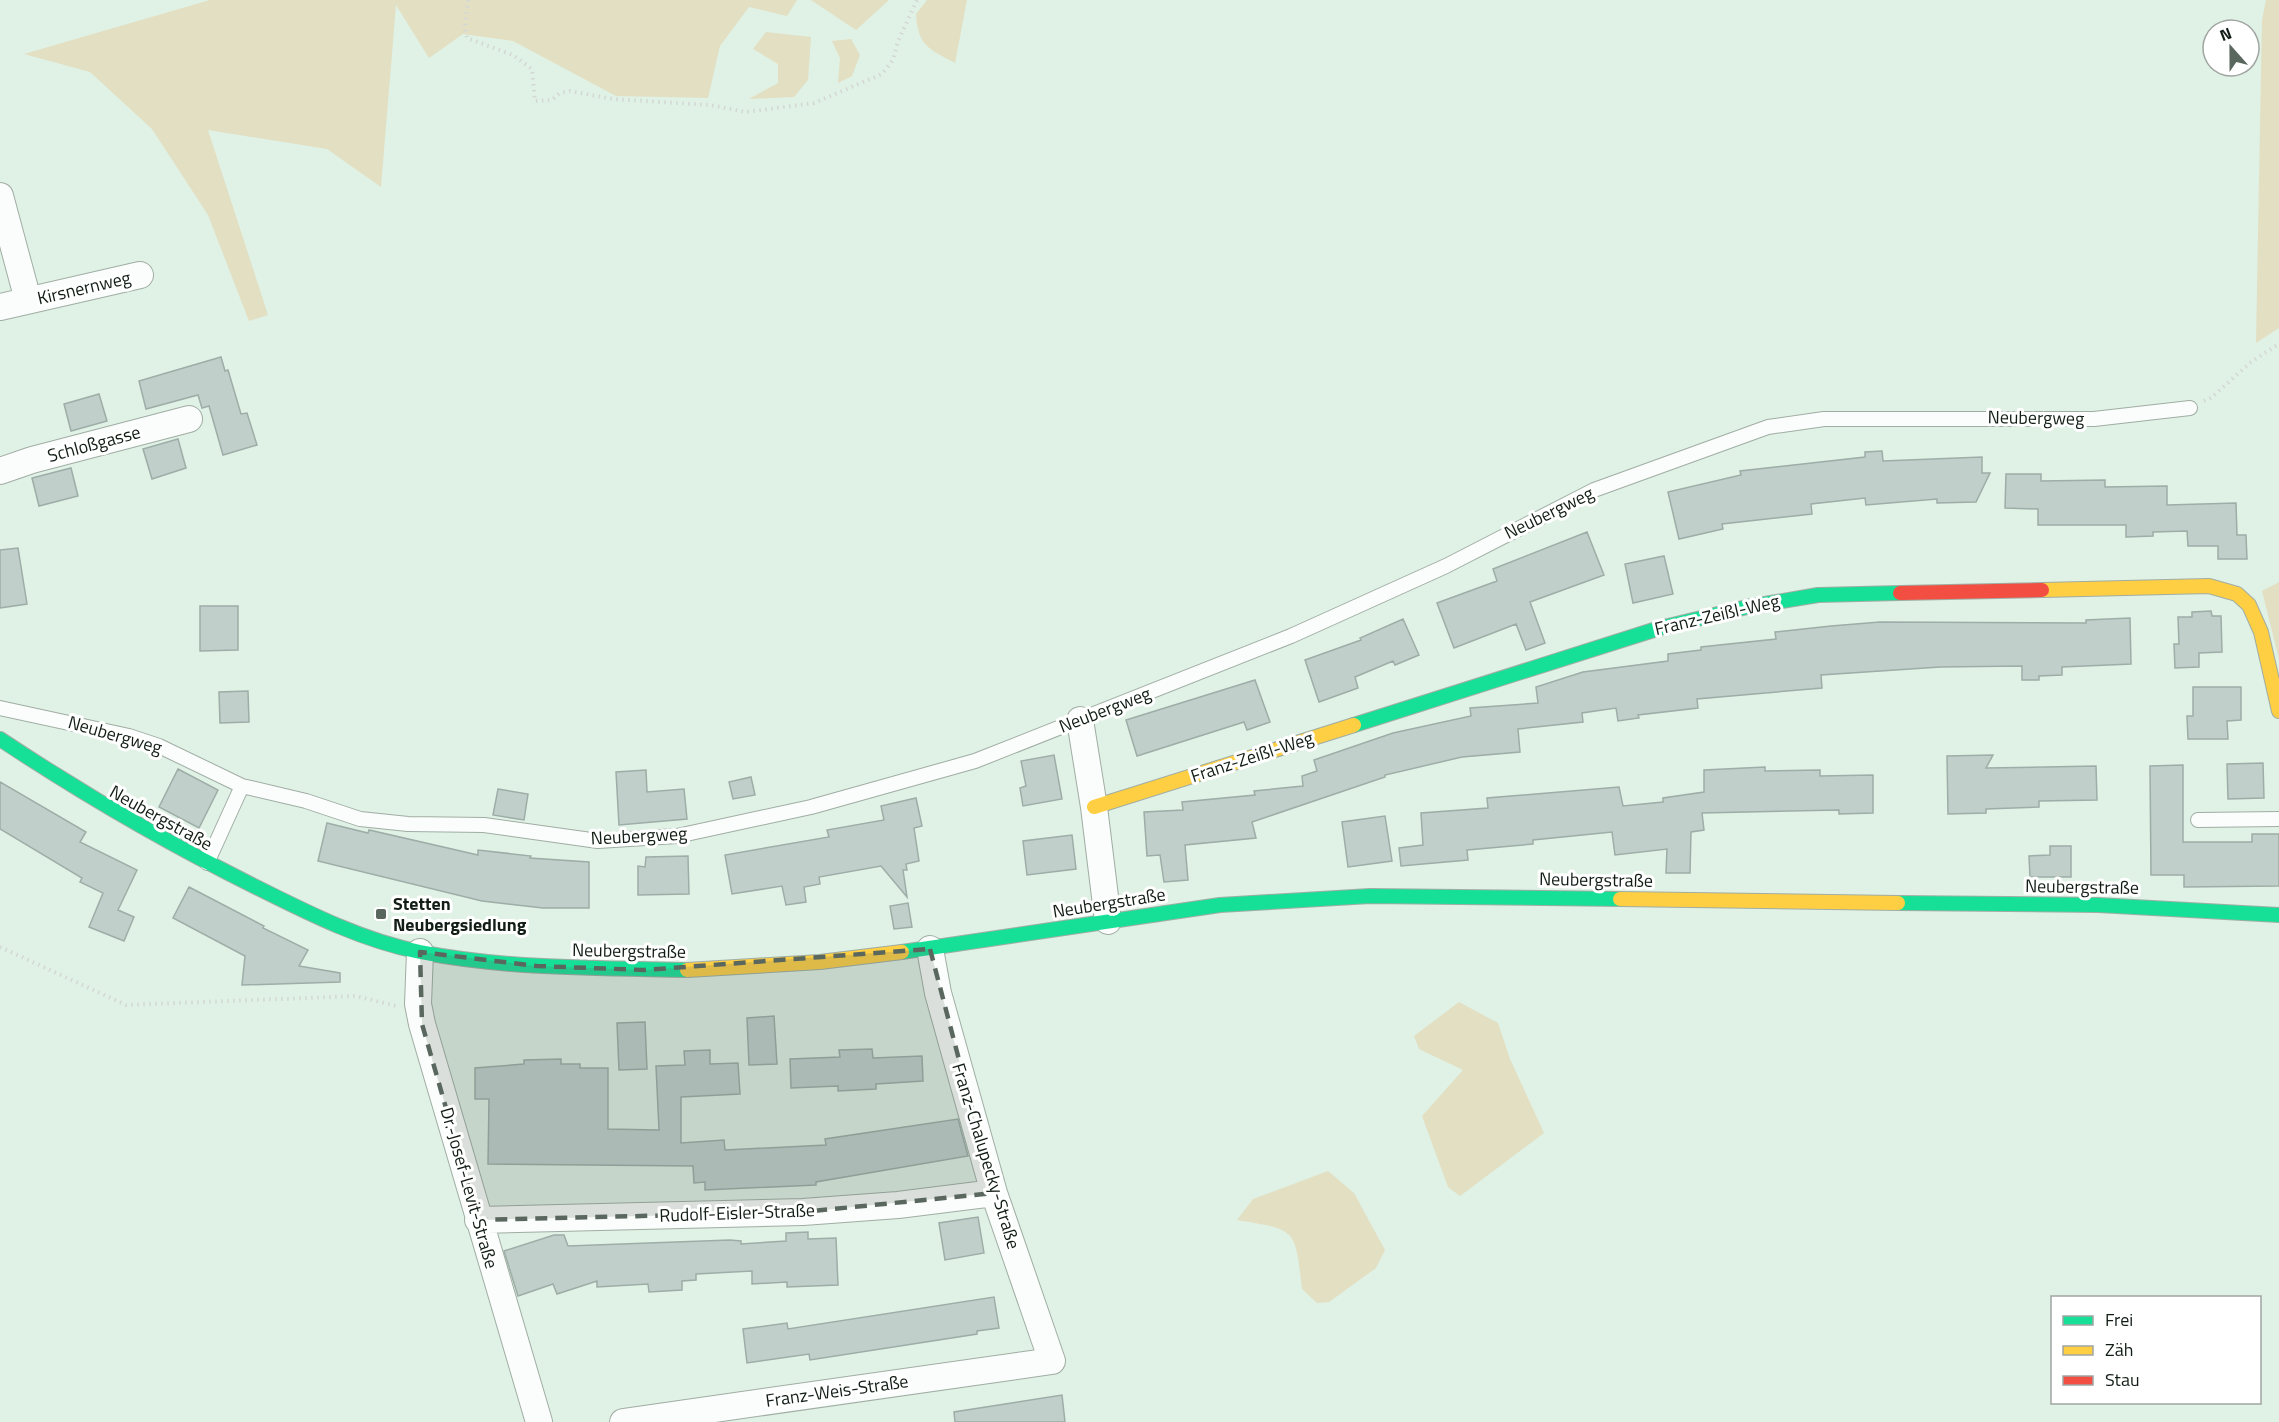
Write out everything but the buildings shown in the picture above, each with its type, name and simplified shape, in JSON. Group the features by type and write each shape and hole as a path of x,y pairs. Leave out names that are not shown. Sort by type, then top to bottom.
{"street":[{"name":"Kirsnernweg","path":"0,196 28,300"},
{"name":"Kirsnernweg","path":"0,307 140,275"},
{"name":"Schloßgasse","path":"0,471 32,460 189,419"},
{"name":"Franz-Zeißl-Weg","path":"1094,807 1660,628 1748,607 1818,595 2198,586 2227,589 2240,595 2254,614 2279,711"},
{"path":"1080,720 1094,807 1108,921"},
{"name":"Neubergstraße","path":"0,739 102,806 207,864 339,927 420,952 537,966 644,970 778,965 930,949 1231,904 1391,896 2108,905 2279,915"},
{"name":"Franz-Chalupecky-Straße","path":"930,949 938,993 994,1193 1052,1361"},
{"name":"Dr.-Josef-Levit-Straße","path":"420,952 418,1004 478,1220 539,1422"},
{"name":"Rudolf-Eisler-Straße","path":"478,1220 803,1212 898,1205 994,1193"},
{"name":"Franz-Weis-Straße","path":"623,1422 1052,1361"}],"lane":[{"name":"Neubergweg","path":"0,708 129,736 159,746 242,786 371,820 473,824 598,841 677,836 811,807 925,777 1080,720 1290,636 1446,566 1594,490 1767,427 1824,419 2094,419 2190,408"},
{"path":"207,864 242,786"},
{"path":"2198,820 2279,819"}],"path":[{"path":"468,0 465,25 467,38 513,55 532,69 535,101 552,100 560,93 570,91 613,99 710,105 746,111 814,103 882,74 893,60 898,41 916,0"},
{"path":"2190,408 2211,398 2251,362 2279,344"},
{"path":"0,947 126,1005 356,996 390,1006 418,1004"}],"highlighted area":[{"path":"930,949 994,1193 803,1212 478,1220 422,1024 420,952 537,966 644,970"}],"shaded area":[{"path":"210,0 797,0 787,16 749,7 720,46 708,98 616,96 513,41 463,34 429,58 396,5 381,187 327,149 208,130 268,315 249,321 208,215 152,129 90,72 24,54"},
{"path":"811,0 889,0 856,30"},
{"path":"927,0 967,0 955,63 932,50 922,40 916,14"},
{"path":"2266,0 2279,0 2279,328 2256,343 2261,78 2262,20"},
{"path":"766,32 811,37 808,80 794,97 749,99 778,83 778,64 753,49"},
{"path":"851,39 860,55 852,76 838,83 840,58 832,41"},
{"path":"2279,582 2279,659 2262,591"},
{"path":"1459,1002 1498,1023 1510,1059 1544,1133 1460,1196 1448,1187 1422,1116 1463,1070 1419,1049 1414,1036"},
{"path":"1328,1171 1354,1193 1385,1250 1376,1268 1329,1302 1317,1303 1302,1289 1297,1254 1289,1235 1271,1226 1237,1220 1253,1199"}],"traffic: fast":[{"path":"1354,725 1660,628 1747,607 1818,595 1900,593"},
{"path":"0,739 62,779 190,853 315,916 356,933 420,952 486,962 553,967 687,970"},
{"path":"902,952 1220,905 1370,896 1620,899"},
{"path":"1898,903 2098,905 2279,915"}],"traffic: slow":[{"path":"2042,590 2209,586 2237,594 2249,605 2261,632 2279,711"},
{"path":"1094,807 1354,725"},
{"path":"1620,899 1898,903"},
{"path":"687,970 820,962 902,952"}],"traffic: jam":[{"path":"1900,593 2042,590"}],"place":[{"name":"Stetten Neubergsiedlung","path":"381,914"}]}
